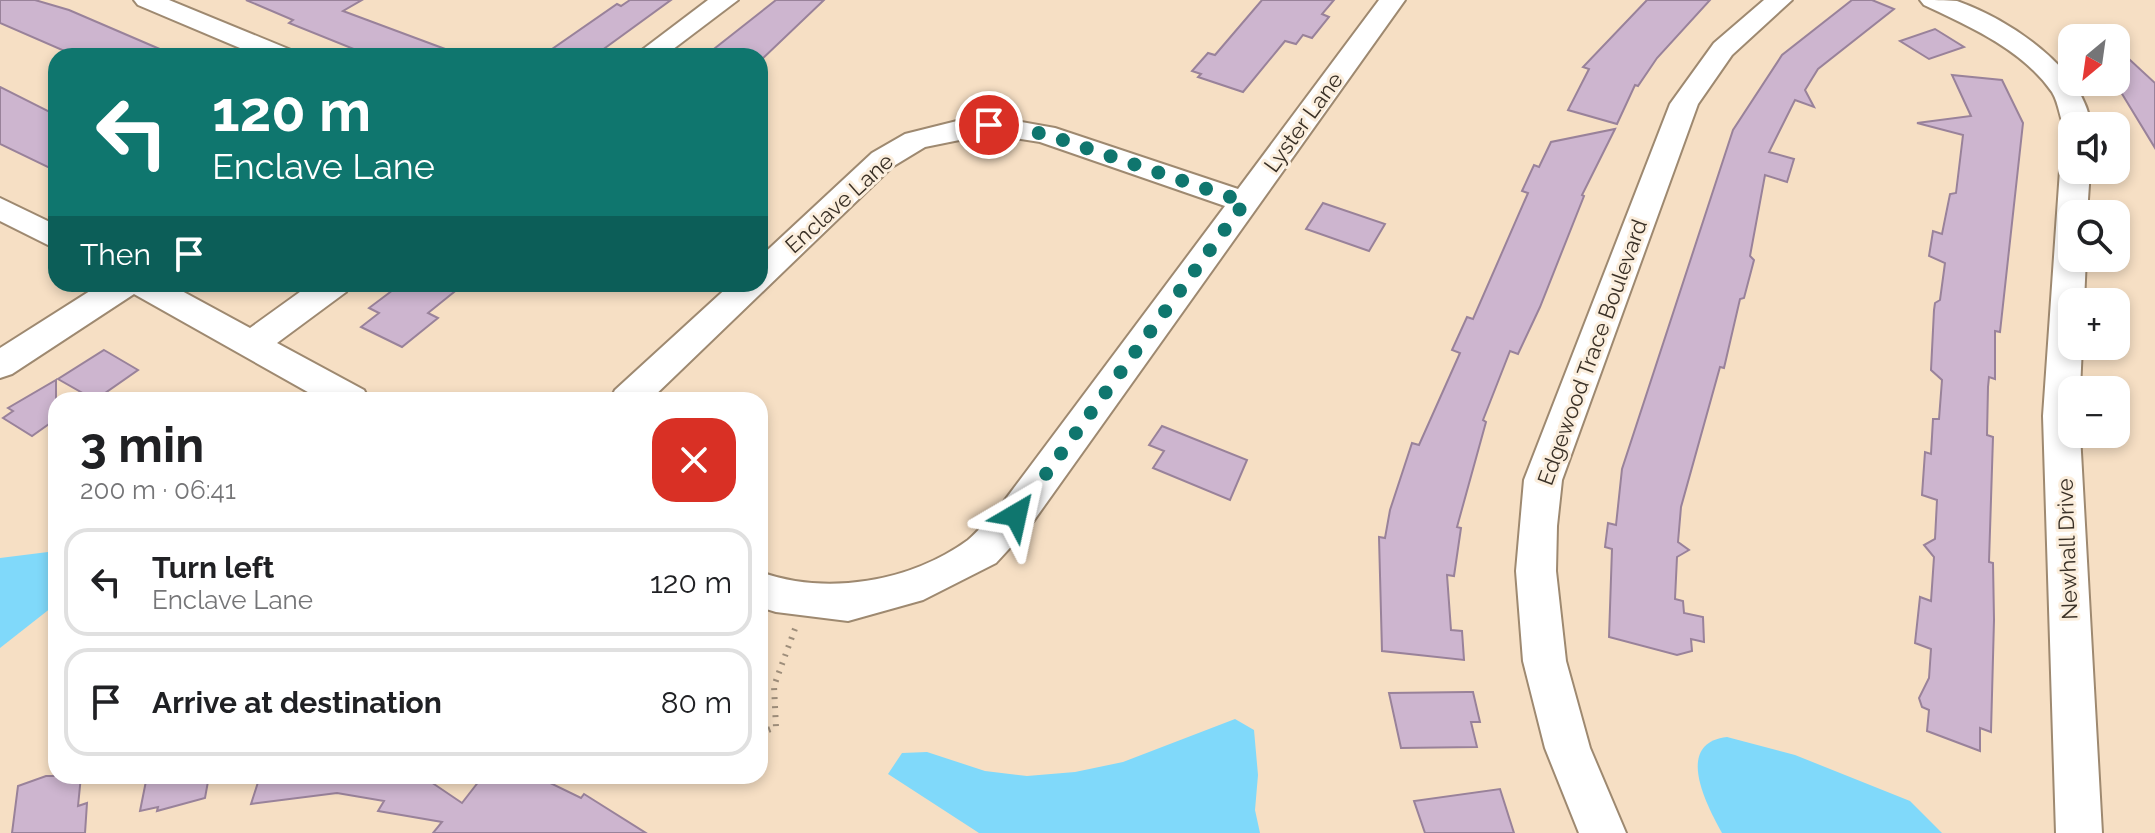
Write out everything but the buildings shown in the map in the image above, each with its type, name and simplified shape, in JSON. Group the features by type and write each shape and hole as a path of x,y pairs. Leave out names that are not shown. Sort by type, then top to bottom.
{"street":[{"path":"147,0 263,48"},
{"path":"658,48 725,0"},
{"name":"Lyster Lane","path":"768,592 848,603 923,583 982,551 1016,515 1392,0"},
{"name":"Edgewood Trace Boulevard","path":"1603,833 1582,791 1556,718 1541,645 1534,585 1536,525 1543,480 1684,104 1723,49 1779,0"},
{"path":"1933,0 1985,25 2038,61 2073,103 2075,112"},
{"name":"Enclave Lane","path":"768,267 882,160 915,140 965,128 989,125 1045,134 1245,202"},
{"path":"0,208 48,234"},
{"name":"Newhall Drive","path":"2069,272 2061,416 2079,833"},
{"path":"0,365 113,292"},
{"path":"158,292 337,392"},
{"path":"253,343 323,292"},
{"path":"636,392 743,292"}],"path":[{"path":"768,730 776,727 771,698 774,683 807,599"}],"water":[{"path":"48,552 48,610 0,648 0,558"},
{"path":"1235,719 1254,730 1258,775 1255,810 1260,833 979,833 888,774 902,753 927,752 985,771 1027,776 1075,772 1123,762"},
{"path":"1727,737 1795,755 1910,801 1942,833 1722,833 1703,791 1698,762 1702,750 1711,742"}],"route":[{"path":"989,125 1045,134 1245,202 1016,515"}]}
